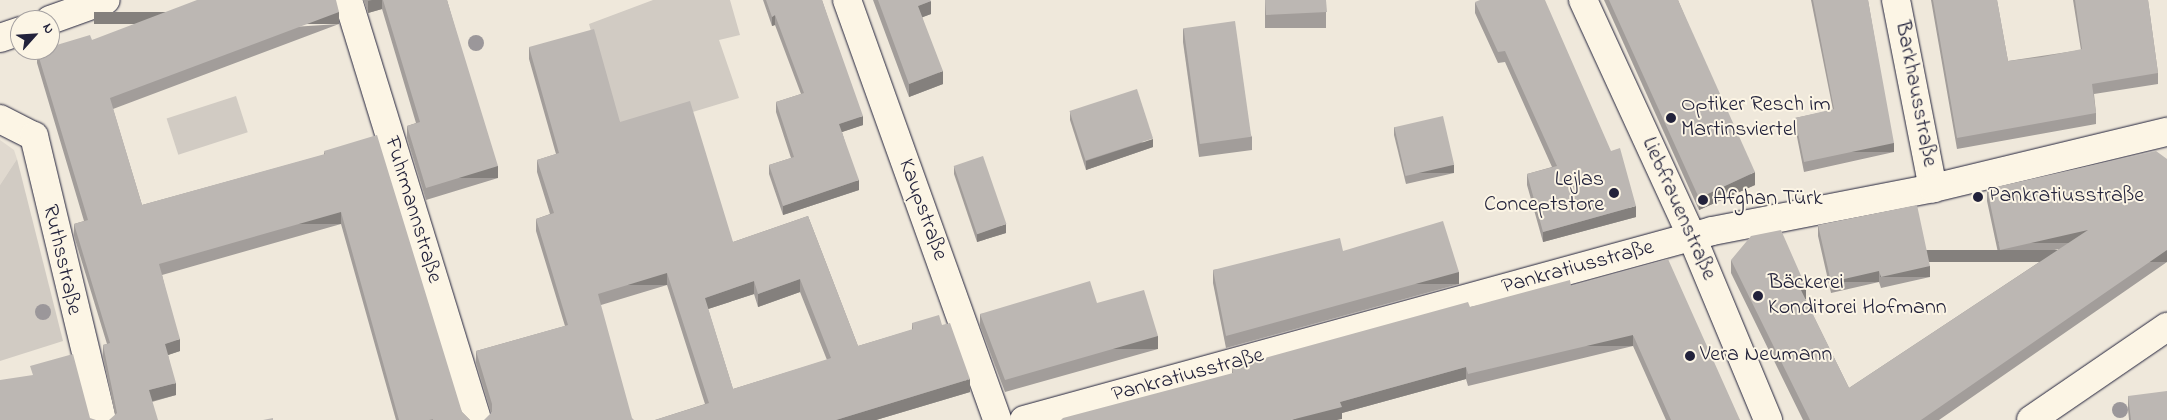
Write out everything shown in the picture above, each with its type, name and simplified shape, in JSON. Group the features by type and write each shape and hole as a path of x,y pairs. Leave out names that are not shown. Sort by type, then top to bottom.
{"street":[{"path":"60,16 106,0"},
{"name":"Fuhrmannstraße","path":"348,0 477,420"},
{"name":"Kaupstraße","path":"847,0 997,420"},
{"name":"Liebfrauenstraße","path":"1583,0 1692,237 1768,420"},
{"name":"Barkhausstraße","path":"1896,0 1933,188"},
{"name":"Ruthsstraße","path":"0,119 34,136 102,420"},
{"name":"Pankratiusstraße","path":"1024,420 1692,237 1933,188 2167,132"},
{"path":"2031,420 2167,327"}],"shaded area":[{"path":"653,0 730,0 740,35 719,40 739,98 620,134 589,24"},
{"path":"236,96 248,132 178,155 167,119"},
{"path":"0,140 14,150 17,159 0,185"},
{"path":"17,159 63,341 0,361 0,185"}],"building":[{"path":"197,0 336,0 339,12 110,98 142,205 325,154 324,151 377,135 462,412 470,420 399,420 341,212 159,264 180,339 165,344 176,383 149,390 158,420 109,420 117,413 103,345 110,343 74,224 88,220 40,60 60,60 60,44 90,35 92,40"},
{"path":"383,0 447,0 498,166 426,188 407,126 420,122"},
{"path":"766,0 822,0 863,116 839,124 859,180 783,206 769,165 794,157 776,102 804,93 775,15 772,17"},
{"path":"878,0 931,1 918,6 943,71 909,84"},
{"path":"1265,0 1326,0 1327,12 1266,15"},
{"path":"1480,0 1545,0 1611,151 1620,148 1636,206 1543,232 1527,174 1557,166 1505,51 1498,52 1475,2"},
{"path":"1609,0 1678,0 1755,172 1699,198"},
{"path":"1813,0 1868,0 1894,143 1804,162 1795,118 1834,109"},
{"path":"1933,0 1997,0 2008,61 2082,49 2075,0 2148,0 2158,73 2092,84 2096,113 1957,138"},
{"path":"1235,21 1251,137 1200,144 1184,28"},
{"path":"594,29 620,122 690,101 733,242 808,216 858,346 913,329 912,323 939,315 942,325 950,323 970,379 836,420 655,420 709,403 667,273 598,294 634,420 484,420 492,412 492,404 476,351 568,325 536,219 554,213 537,160 559,153 529,47","holes":["800,279 831,358 733,389 705,298 754,281 758,294"]},
{"path":"1137,89 1153,138 1086,160 1069,111"},
{"path":"1443,116 1454,165 1406,176 1394,127"},
{"path":"2156,151 2167,159 2167,250 1921,420 1810,420 1731,260 1751,236 1781,230 1806,287 1800,288 1849,388 2088,230 2000,250 1987,189"},
{"path":"983,156 1006,224 977,234 954,166"},
{"path":"1917,205 1930,266 1881,277 1879,271 1831,282 1818,225"},
{"path":"1443,221 1459,272 1226,336 1213,270 1340,238 1343,251"},
{"path":"1668,259 1740,420 1671,420 1633,335 1468,374 1466,367 1340,402 1342,407 1291,420 1061,420 1233,373 1232,367 1468,302 1470,307 1570,280 1571,286"},
{"path":"1090,281 1097,303 1144,290 1158,336 1005,380 980,314"},
{"path":"73,354 90,418 96,420 0,420 0,380 33,375 30,366"},
{"path":"2167,391 2167,420 2131,420 2128,396"}],"place":[{"name":"Optiker Resch im Martinsviertel","path":"1671,118"},
{"name":"Lejlas Conceptstore","path":"1614,193"},
{"name":"Pankratiusstraße","path":"1978,197"},
{"name":"Afghan Türk","path":"1703,200"},
{"name":"Bäckerei Konditorei Hofmann","path":"1758,296"},
{"name":"Vera Neumann","path":"1690,356"}]}
